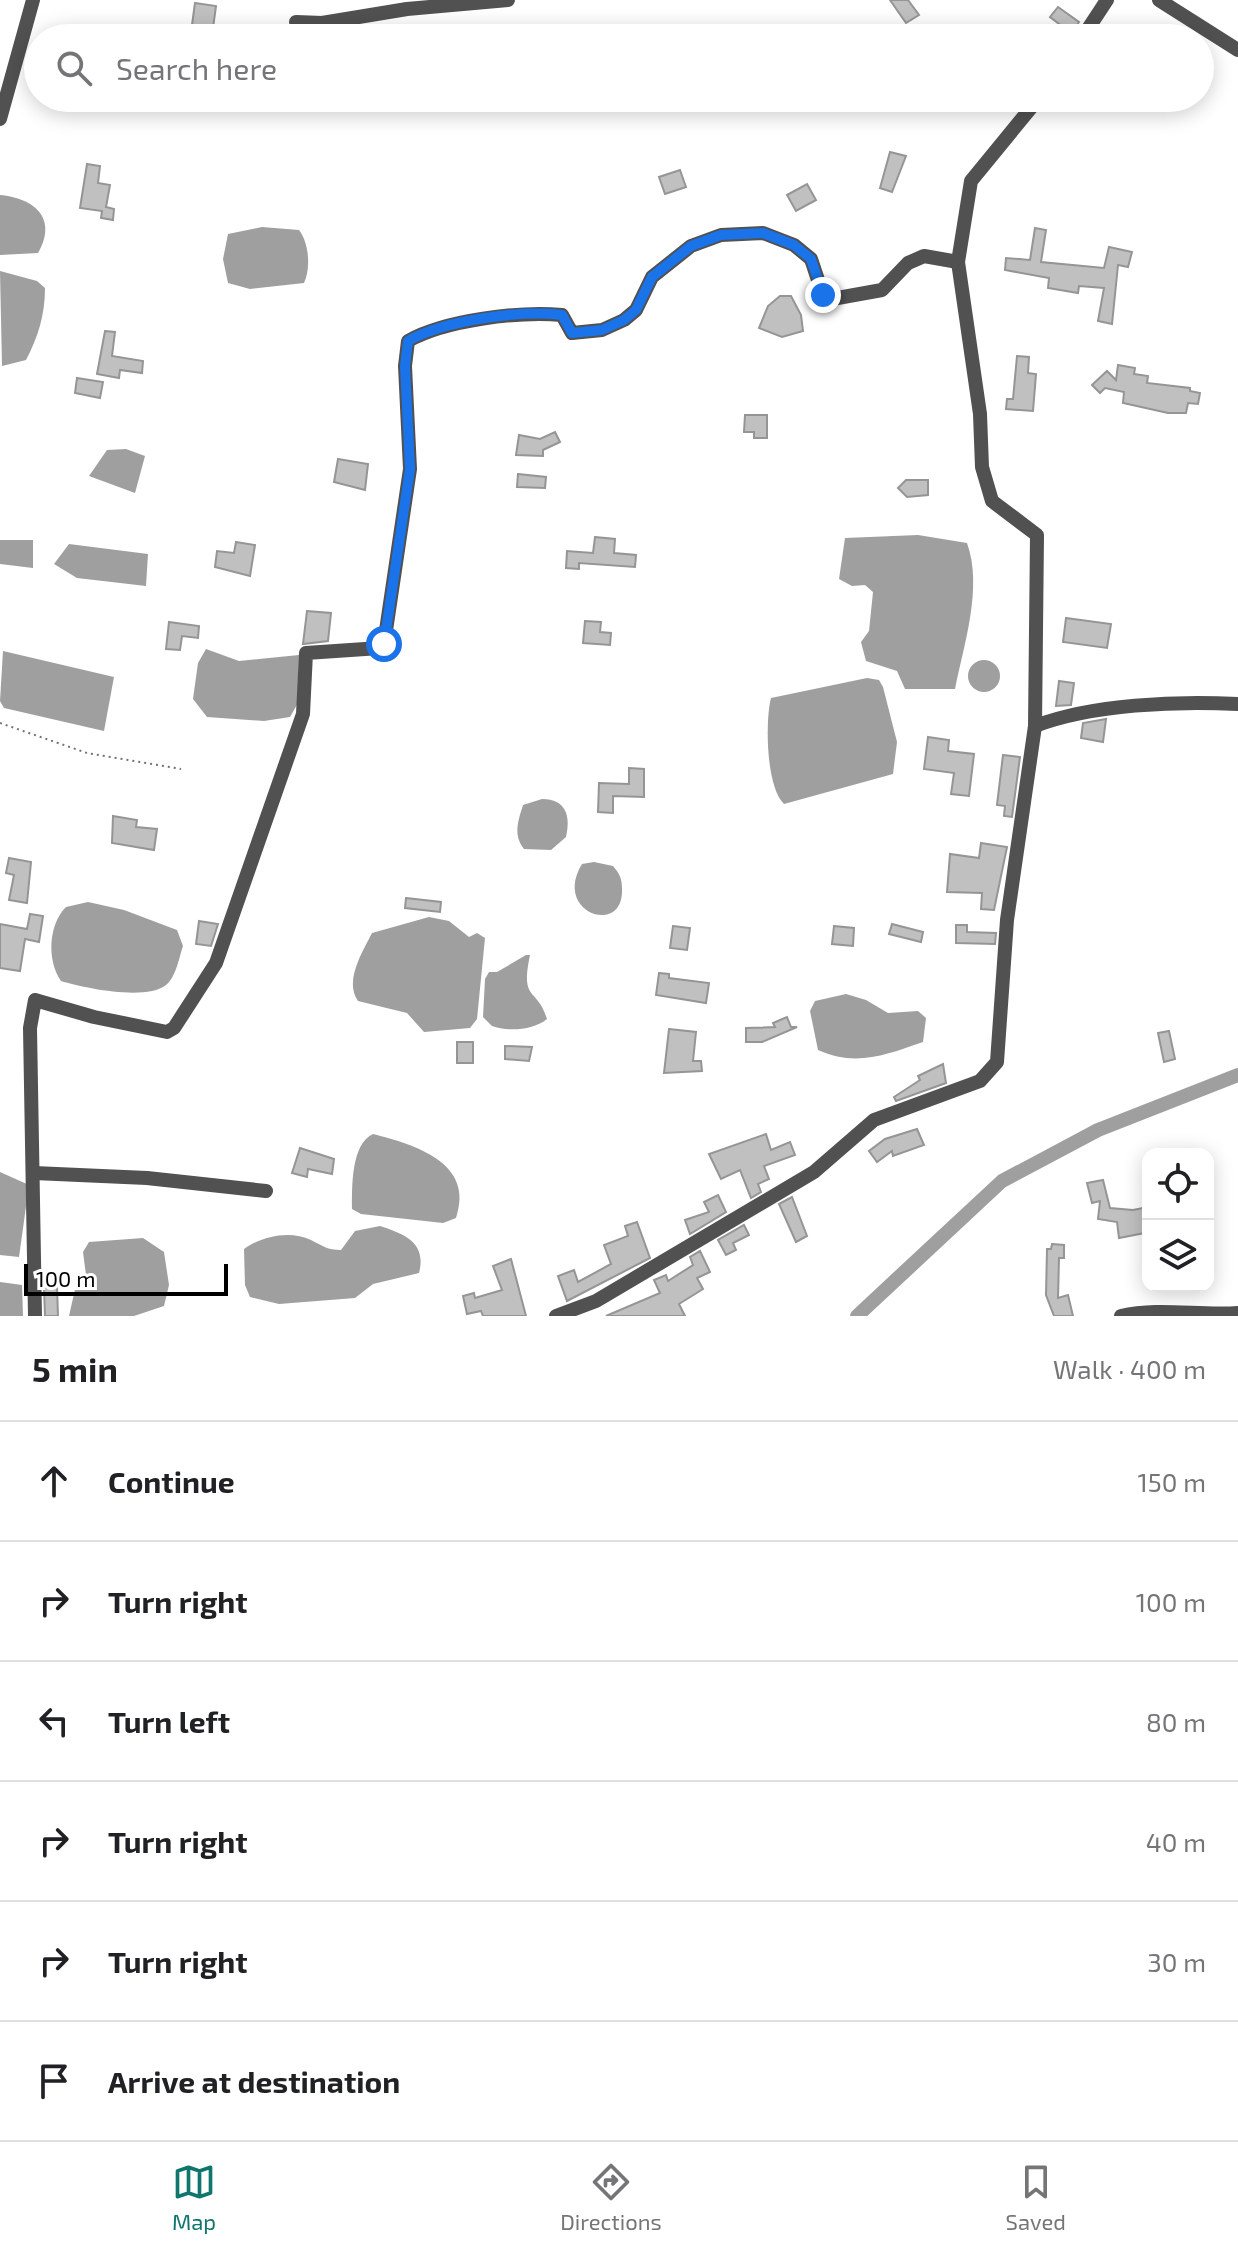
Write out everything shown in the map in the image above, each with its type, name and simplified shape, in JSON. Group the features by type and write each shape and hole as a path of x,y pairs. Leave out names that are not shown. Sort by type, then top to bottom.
{"street":[{"path":"26,24 33,0"},
{"path":"296,22 322,23 407,9 508,0"},
{"path":"1091,24 1107,0"},
{"path":"1159,0 1197,24"},
{"path":"0,119 24,32"},
{"path":"1214,35 1238,50"},
{"path":"556,1316 609,1293 814,1172 874,1120 980,1081 997,1062 1007,920 1035,726 1037,535 992,501 982,467 980,414 958,262 971,181 1028,112"},
{"path":"35,1316 30,1028 35,1000 154,1031 174,1028 216,963 303,714 306,653 380,648 384,644 410,469 405,366 408,341 474,320 548,314 562,315 572,333 602,330 636,310 652,277 691,246 721,235 763,233 794,245 811,259 823,295 832,299 882,290 908,263 924,256 958,262"},
{"path":"1035,726 1067,714 1202,702 1238,704"},
{"path":"34,1173 147,1178 266,1191"},
{"path":"1121,1316 1142,1311 1187,1315 1238,1313"}],"path":[{"path":"0,723 87,753 181,769"}],"shaded area":[{"path":"0,195 23,200 39,212 45,230 38,253 0,255"},
{"path":"262,227 299,230 308,256 304,283 250,289 228,283 223,259 228,234"},
{"path":"0,271 37,281 45,288 40,326 26,360 2,366"},
{"path":"126,449 145,456 135,493 89,476 107,450"},
{"path":"918,535 967,543 973,597 955,689 905,689 897,671 866,661 861,642 869,631 873,592 865,585 852,586 839,579 845,538"},
{"path":"0,540 33,540 33,568 0,564"},
{"path":"69,544 148,554 146,586 77,578 54,564"},
{"path":"206,649 239,661 299,655 298,703 290,717 264,721 207,717 193,699 198,663"},
{"path":"3,651 114,677 104,731 4,708 0,701"},
{"path":"984,660 995,665 1000,676 995,687 984,692 973,687 968,676 973,665"},
{"path":"867,678 879,680 883,687 897,742 893,774 784,804 778,796 770,769 768,722 771,698"},
{"path":"542,799 557,802 565,810 568,822 566,837 551,850 524,849 518,833 523,805"},
{"path":"594,862 613,866 622,882 620,904 612,912 602,915 582,906 576,895 575,881 582,864"},
{"path":"88,902 124,910 177,930 183,946 175,972 166,985 157,990 130,993 61,981 52,954 56,923 66,907"},
{"path":"429,917 449,921 469,937 477,933 485,938 477,1019 470,1028 424,1032 407,1013 358,1001 354,993 356,967 372,933"},
{"path":"530,955 528,988 547,1019 521,1029 492,1026 483,1017 485,979 489,972 497,972"},
{"path":"846,994 866,1000 888,1013 918,1011 926,1018 923,1042 883,1055 858,1058 845,1058 818,1050 810,1011 815,1001"},
{"path":"373,1134 423,1151 449,1170 457,1183 460,1199 456,1218 443,1223 361,1214 352,1209 357,1156 360,1147"},
{"path":"0,1172 29,1185 19,1257 0,1255"},
{"path":"380,1226 405,1236 417,1247 421,1262 419,1273 373,1284 355,1298 279,1304 250,1297 245,1285 244,1249 251,1244 276,1236 294,1235 341,1250 355,1231"},
{"path":"143,1238 164,1252 169,1285 164,1306 134,1316 69,1316 76,1285 86,1275 83,1252 89,1242"},
{"path":"0,1282 22,1285 23,1316 0,1316"}],"building":[{"path":"890,0 908,0 919,15 906,23"},
{"path":"195,3 216,6 214,24 192,24"},
{"path":"1058,7 1079,22 1059,24 1050,17"},
{"path":"890,152 906,156 892,192 880,188"},
{"path":"87,164 100,166 98,183 110,185 106,207 114,209 113,220 101,218 102,211 80,208"},
{"path":"680,170 686,187 665,194 659,177"},
{"path":"807,184 816,200 796,211 787,195"},
{"path":"1035,228 1046,230 1041,262 1104,268 1109,247 1132,252 1128,267 1118,265 1112,324 1098,321 1104,288 1079,286 1078,293 1048,288 1049,278 1005,270 1006,258 1030,260"},
{"path":"780,296 791,296 801,315 803,331 782,337 759,328 768,306"},
{"path":"105,331 115,332 112,356 143,361 142,373 120,370 119,378 97,374"},
{"path":"1017,356 1029,357 1028,373 1036,374 1033,411 1006,409 1007,399 1013,399"},
{"path":"1118,365 1135,368 1134,374 1148,376 1147,383 1190,388 1190,391 1200,393 1198,404 1188,403 1186,413 1168,413 1123,403 1124,392 1105,388 1100,393 1092,385 1107,371 1116,380"},
{"path":"77,378 103,382 100,398 75,393"},
{"path":"745,415 767,415 767,438 754,438 754,432 744,432"},
{"path":"555,432 560,442 543,450 543,456 516,455 519,435 540,439"},
{"path":"338,459 368,464 365,490 334,482"},
{"path":"518,474 546,477 545,488 517,487"},
{"path":"906,480 928,480 928,495 907,497 898,488"},
{"path":"595,537 615,539 614,553 636,555 635,567 579,563 579,569 566,568 567,551 593,553"},
{"path":"236,542 255,545 250,576 215,567 217,551 234,553"},
{"path":"307,611 331,613 328,641 303,644"},
{"path":"1066,618 1111,624 1107,648 1063,642"},
{"path":"585,621 601,622 600,632 611,633 610,645 583,643"},
{"path":"169,622 199,626 198,638 182,636 180,650 166,649"},
{"path":"1059,681 1074,683 1071,705 1056,706"},
{"path":"1106,719 1103,742 1081,738 1083,723"},
{"path":"928,737 949,740 948,751 974,754 969,796 951,794 954,773 924,769"},
{"path":"1003,755 1020,757 1012,817 1004,816 1005,806 997,805"},
{"path":"629,768 644,769 644,797 613,796 613,813 598,812 599,783 629,784"},
{"path":"113,816 137,820 136,827 157,829 154,850 112,843"},
{"path":"981,843 1007,847 994,910 981,909 982,893 947,892 950,854 979,858"},
{"path":"9,858 31,862 27,903 9,900 14,875 6,873"},
{"path":"406,898 441,902 440,912 405,908"},
{"path":"30,914 43,916 39,942 25,939 20,971 0,968 0,924 27,929"},
{"path":"199,921 218,924 211,946 196,944"},
{"path":"892,924 923,932 921,942 889,934"},
{"path":"956,925 967,925 967,932 996,933 995,944 956,943"},
{"path":"673,926 690,928 687,950 670,948"},
{"path":"834,926 854,928 853,946 832,944"},
{"path":"659,973 669,974 669,978 709,983 706,1003 656,995"},
{"path":"787,1017 791,1027 797,1027 762,1042 746,1042 746,1028 775,1027 773,1023"},
{"path":"669,1029 696,1032 693,1061 701,1061 702,1071 664,1073"},
{"path":"1169,1031 1175,1059 1164,1062 1158,1033"},
{"path":"457,1042 473,1042 473,1063 457,1063"},
{"path":"505,1046 532,1047 529,1061 505,1059"},
{"path":"943,1064 946,1083 896,1101 894,1097 920,1080 918,1076"},
{"path":"917,1129 924,1145 893,1156 892,1151 877,1162 869,1151 885,1139"},
{"path":"766,1134 771,1150 790,1142 795,1155 764,1166 769,1179 758,1184 761,1192 751,1198 740,1170 721,1179 709,1154"},
{"path":"300,1148 334,1159 332,1174 308,1169 307,1177 292,1173"},
{"path":"1103,1180 1110,1208 1142,1208 1142,1234 1119,1238 1117,1222 1098,1219 1100,1201 1092,1203 1087,1183"},
{"path":"718,1195 726,1212 690,1234 685,1220 709,1212 704,1202"},
{"path":"792,1197 807,1236 796,1242 779,1204"},
{"path":"637,1222 650,1258 567,1301 558,1276 574,1270 578,1282 611,1264 604,1245 628,1236 625,1226"},
{"path":"744,1225 749,1235 733,1243 736,1250 726,1255 718,1240"},
{"path":"1052,1244 1064,1245 1064,1258 1059,1258 1058,1298 1068,1295 1073,1316 1054,1316 1046,1295 1047,1249 1051,1249"},
{"path":"700,1251 710,1272 697,1278 703,1289 679,1304 685,1316 606,1316 660,1293 654,1280 666,1275 668,1281 693,1265 690,1257"},
{"path":"511,1259 526,1316 483,1316 481,1311 467,1314 463,1296 474,1293 475,1298 502,1290 493,1266"},
{"path":"57,1287 58,1316 45,1316 44,1288"}],"waterway":[{"path":"857,1316 1002,1181 1098,1130 1238,1075"}],"route":[{"path":"384,644 410,469 405,366 411,338 474,320 548,314 562,315 572,333 602,330 624,320 636,310 652,277 691,246 721,235 763,233 794,245 811,259 823,295"}]}
